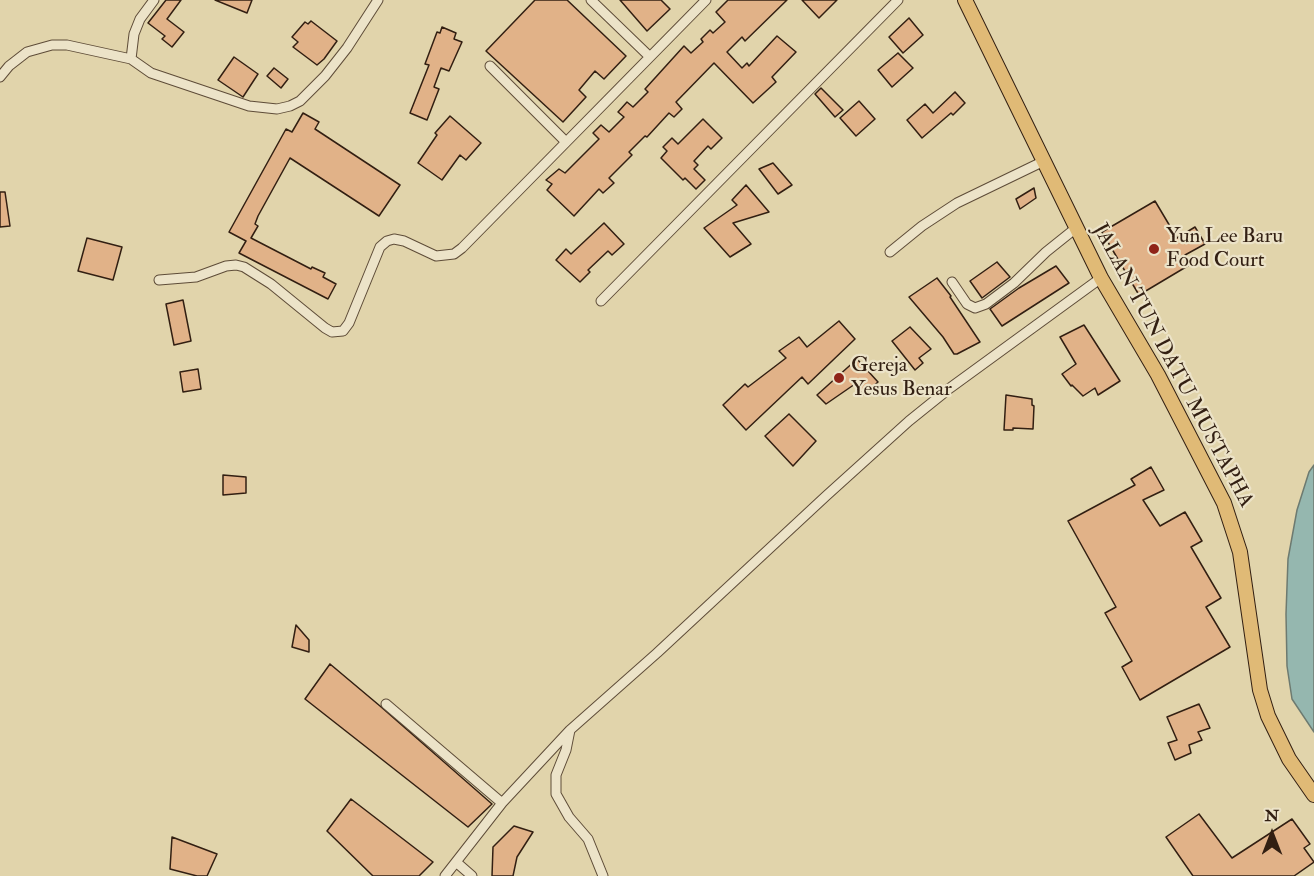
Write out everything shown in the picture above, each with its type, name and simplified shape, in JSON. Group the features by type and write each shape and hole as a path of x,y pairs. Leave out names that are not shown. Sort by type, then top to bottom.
{"main road":[{"name":"JALAN TUN DATU MUSTAPHA","path":"965,0 1101,278 1158,375 1224,503 1240,552 1260,690 1268,716 1289,759 1314,795"}],"street":[{"path":"131,59 134,34 140,19 154,0"},
{"path":"0,77 9,66 27,52 52,45 84,48 131,59 151,73 249,106 277,109 300,101 326,76 378,0"},
{"path":"591,0 650,57"},
{"path":"159,280 196,277 226,266 244,267 288,297 325,328 332,332 343,331 349,323 380,247 394,239 435,256 454,254 477,234 706,0"},
{"path":"601,301 897,0"},
{"path":"490,66 566,142"},
{"path":"890,252 922,226 957,203 1044,160"},
{"path":"952,282 968,304 975,308 986,304 1014,283 1046,252 1076,228"},
{"path":"445,876 502,804 570,730 909,421 950,388 1101,278"},
{"path":"386,704 502,804"},
{"path":"570,730 566,750 556,775 556,794 569,817 588,839 603,876"},
{"path":"456,862 472,876"}],"water":[{"path":"1314,465 1314,732 1292,699 1287,666 1286,614 1288,559 1297,510 1309,472"}],"building":[{"path":"166,0 181,0 167,19 184,32 172,47 162,39 165,36 148,23"},
{"path":"215,0 252,0 247,13"},
{"path":"535,0 567,0 626,56 604,79 595,71 579,90 586,97 563,122 486,51"},
{"path":"620,0 661,0 670,9 647,31"},
{"path":"728,0 787,0 745,41 742,37 727,52 742,68 747,63 749,66 777,36 796,52 772,77 776,82 753,103 714,63 676,102 682,109 674,117 669,113 647,137 645,136 629,152 632,155 609,178 614,183 603,193 599,189 574,216 547,190 552,184 546,180 559,169 565,173 599,139 593,133 601,125 609,132 624,117 618,112 627,102 633,107 648,92 645,89 684,46 691,53 703,42 701,39 710,30 713,33 725,22 716,12"},
{"path":"802,0 837,0 819,18"},
{"path":"909,18 923,35 903,53 889,37"},
{"path":"311,21 337,41 317,65 293,47 298,42 292,37 305,22 308,24"},
{"path":"442,27 456,33 454,39 462,42 449,71 441,68 434,87 439,89 427,120 410,113 429,65 425,64 437,32 440,33"},
{"path":"898,53 913,68 892,87 878,70"},
{"path":"234,57 258,74 243,97 218,80"},
{"path":"274,68 288,79 281,88 267,76"},
{"path":"821,88 843,110 835,117 815,94"},
{"path":"955,92 965,103 922,138 907,120 925,104 933,113"},
{"path":"859,101 875,119 856,136 840,118"},
{"path":"303,113 319,122 315,129 400,185 379,216 290,158 258,216 255,224 258,226 251,238 311,269 312,267 325,273 323,277 336,284 328,299 239,253 246,241 229,232 286,129 292,132"},
{"path":"450,116 481,143 466,160 460,155 442,180 418,163 437,135 435,133"},
{"path":"703,119 722,138 711,149 708,146 694,161 698,165 694,169 705,180 696,189 685,178 683,180 661,158 667,151 663,147 672,138 678,144"},
{"path":"773,163 792,185 778,194 759,169"},
{"path":"746,185 769,212 733,223 751,244 730,257 704,228 737,205 732,200"},
{"path":"1034,188 1036,198 1020,209 1016,199"},
{"path":"0,192 5,192 10,226 0,227"},
{"name":"Yun Lee Baru Food Court","path":"1155,201 1177,238 1195,227 1205,244 1185,255 1191,264 1139,295 1102,232"},
{"path":"604,223 624,244 612,255 608,251 588,270 590,272 580,282 556,260 566,249 571,254"},
{"path":"87,238 122,247 113,280 78,271"},
{"path":"997,262 1010,277 982,298 970,281"},
{"path":"1056,266 1069,283 1002,326 990,309"},
{"path":"937,278 980,342 957,354 954,354 943,337 909,297"},
{"path":"183,300 191,341 174,345 166,304"},
{"path":"839,321 855,339 808,384 802,377 746,430 723,405 745,384 748,387 786,358 779,351 799,337 807,347"},
{"path":"1084,325 1120,381 1098,395 1095,388 1083,396 1062,374 1076,364 1060,337"},
{"path":"910,327 931,349 919,358 923,363 915,370 892,341"},
{"path":"857,359 878,382 863,395 855,384 826,404 817,395"},
{"path":"198,369 201,389 183,392 180,372"},
{"path":"1006,395 1032,399 1033,429 1004,430"},
{"path":"789,414 816,441 793,466 765,436"},
{"path":"1151,467 1164,490 1143,500 1160,526 1185,512 1202,541 1191,547 1221,598 1206,607 1230,647 1140,700 1122,667 1132,661 1105,613 1116,607 1068,521 1135,485 1131,479"},
{"path":"223,475 246,477 246,493 223,495"},
{"path":"296,625 309,640 309,652 292,647"},
{"path":"330,664 492,804 468,827 305,699"},
{"path":"1199,704 1210,728 1198,732 1202,740 1189,745 1191,753 1175,760 1168,743 1177,740 1167,717"},
{"path":"351,799 433,862 419,876 373,876 327,831"},
{"path":"1199,814 1232,858 1292,819 1310,844 1304,848 1314,862 1294,876 1193,876 1166,837"},
{"path":"514,826 533,832 517,857 513,876 492,876 493,847"},
{"path":"172,837 217,854 207,876 197,876 170,869"}],"place":[{"name":"Yun Lee Baru Food Court","path":"1154,249"},
{"name":"Gereja Yesus Benar","path":"839,378"}]}
